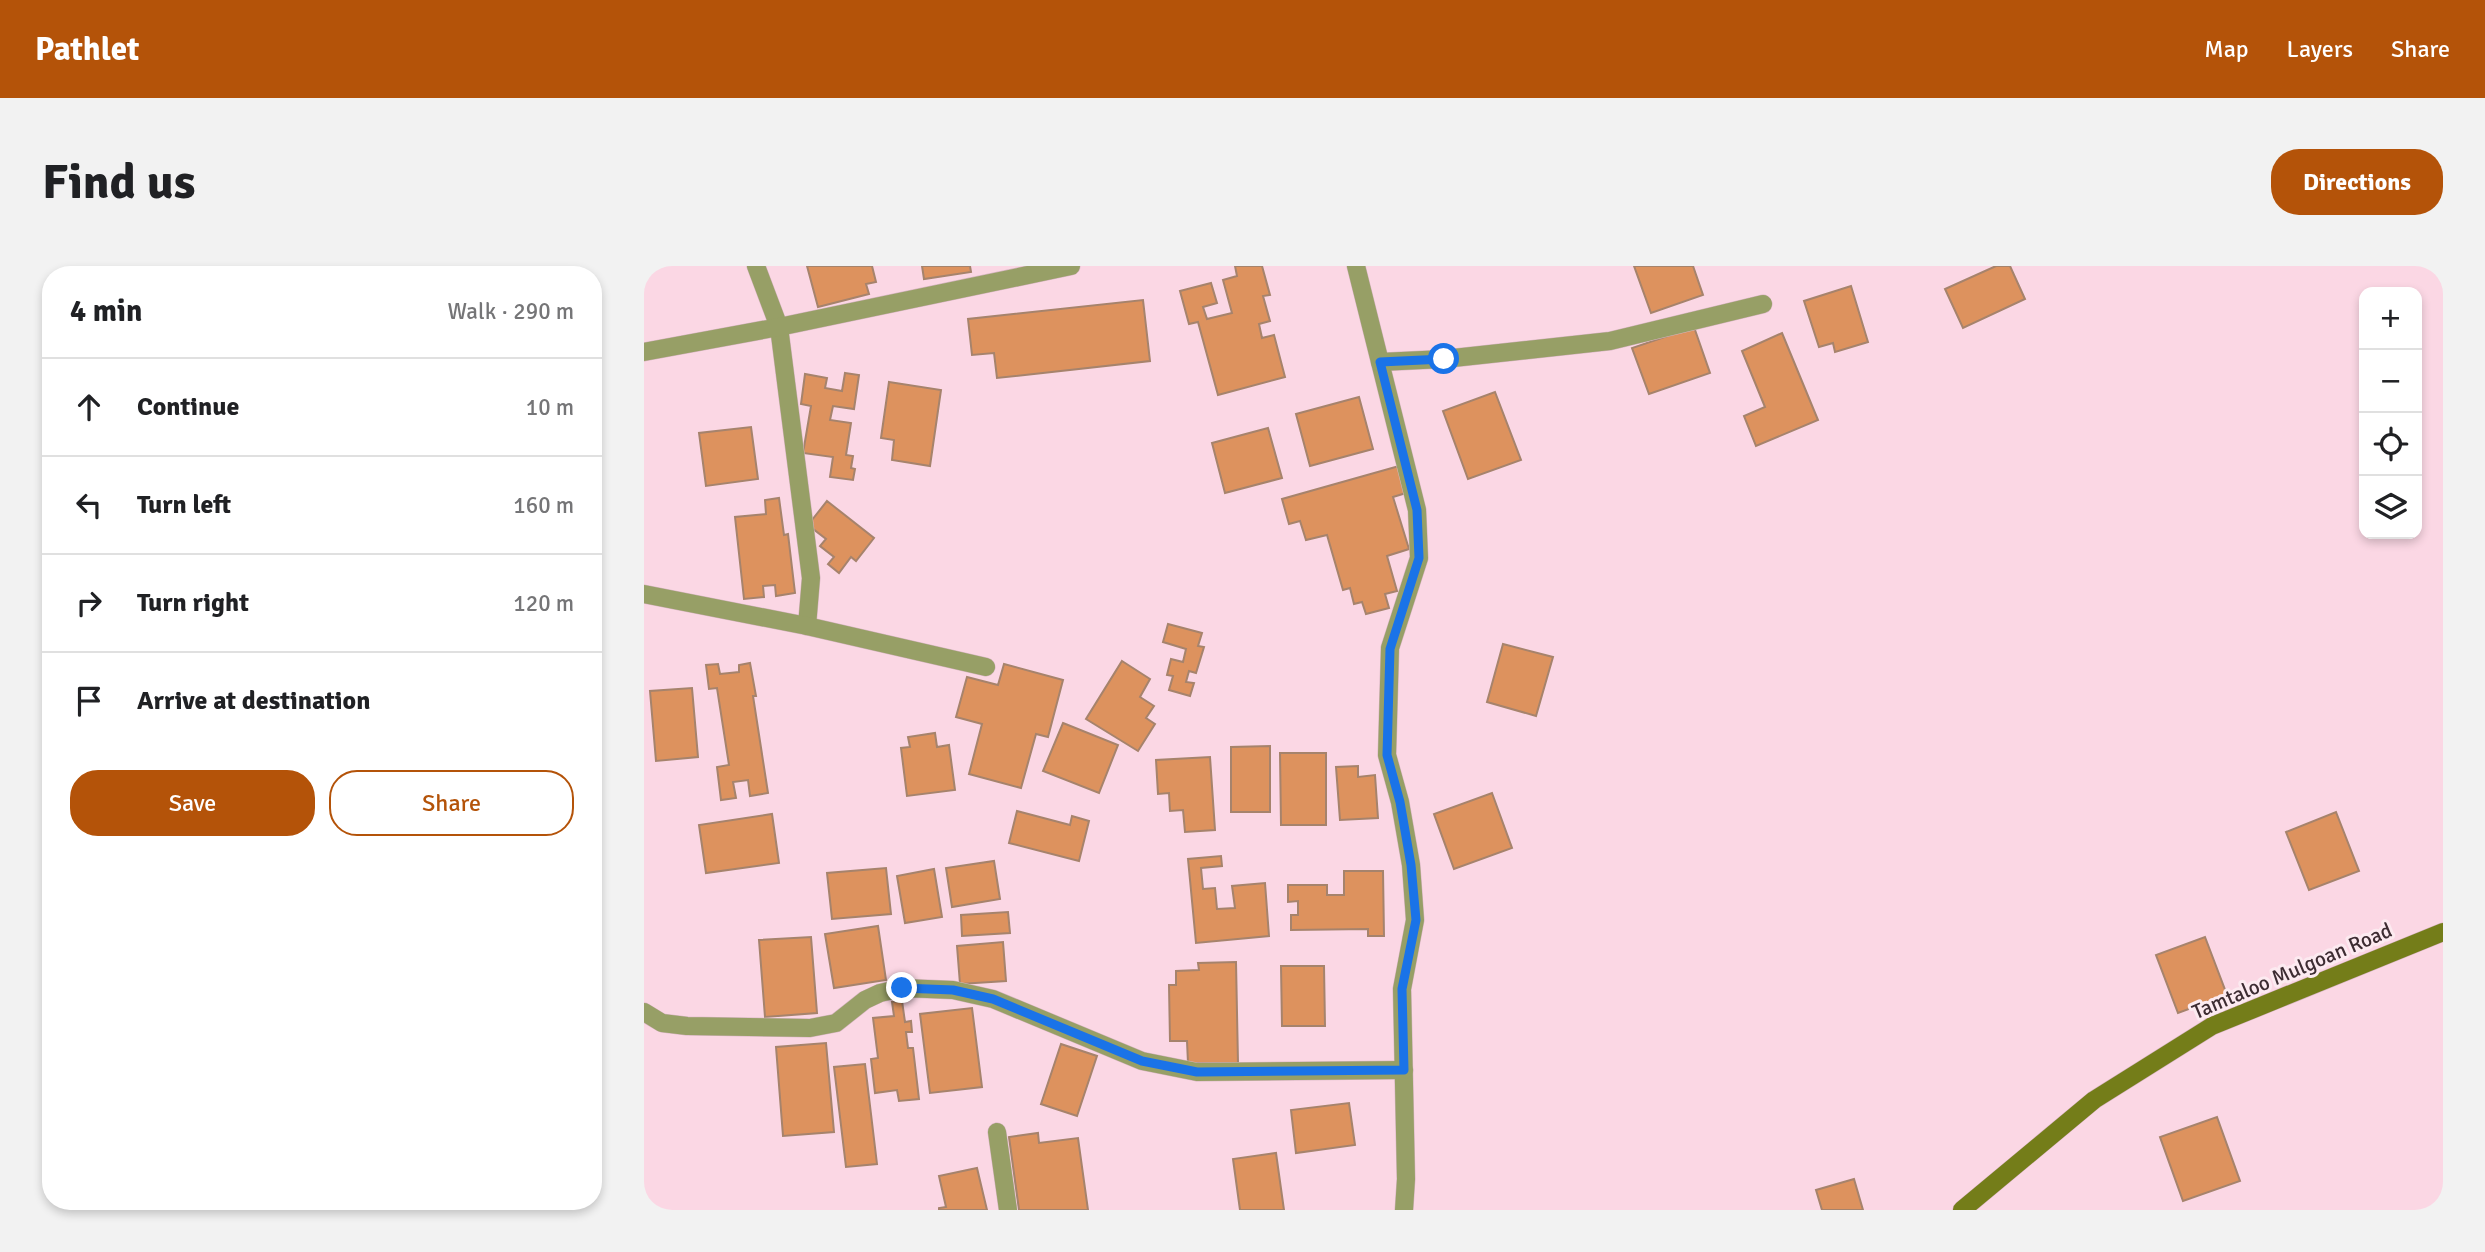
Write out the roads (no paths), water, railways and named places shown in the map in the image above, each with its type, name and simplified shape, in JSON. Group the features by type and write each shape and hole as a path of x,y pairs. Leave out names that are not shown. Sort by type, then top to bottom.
{"main road":[{"name":"Tamtaloo Mulgoan Road","path":"1962,1210 2094,1100 2212,1026 2443,932"}],"street":[{"path":"756,266 779,327 811,578 807,626"},
{"path":"644,352 779,327 1070,266"},
{"path":"1356,266 1417,510 1419,546 1419,558 1390,649 1387,741 1387,755 1400,802 1411,865 1416,920 1402,989 1406,1179 1404,1210"},
{"path":"1380,362 1444,359 1610,341 1763,304"},
{"path":"644,594 807,626 986,667"},
{"path":"645,1015 662,1023 687,1026 810,1028 836,1023 866,1000 880,993 902,988 953,990 993,999 1142,1061 1197,1072 1404,1070"},
{"path":"997,1132 1008,1210"}]}
